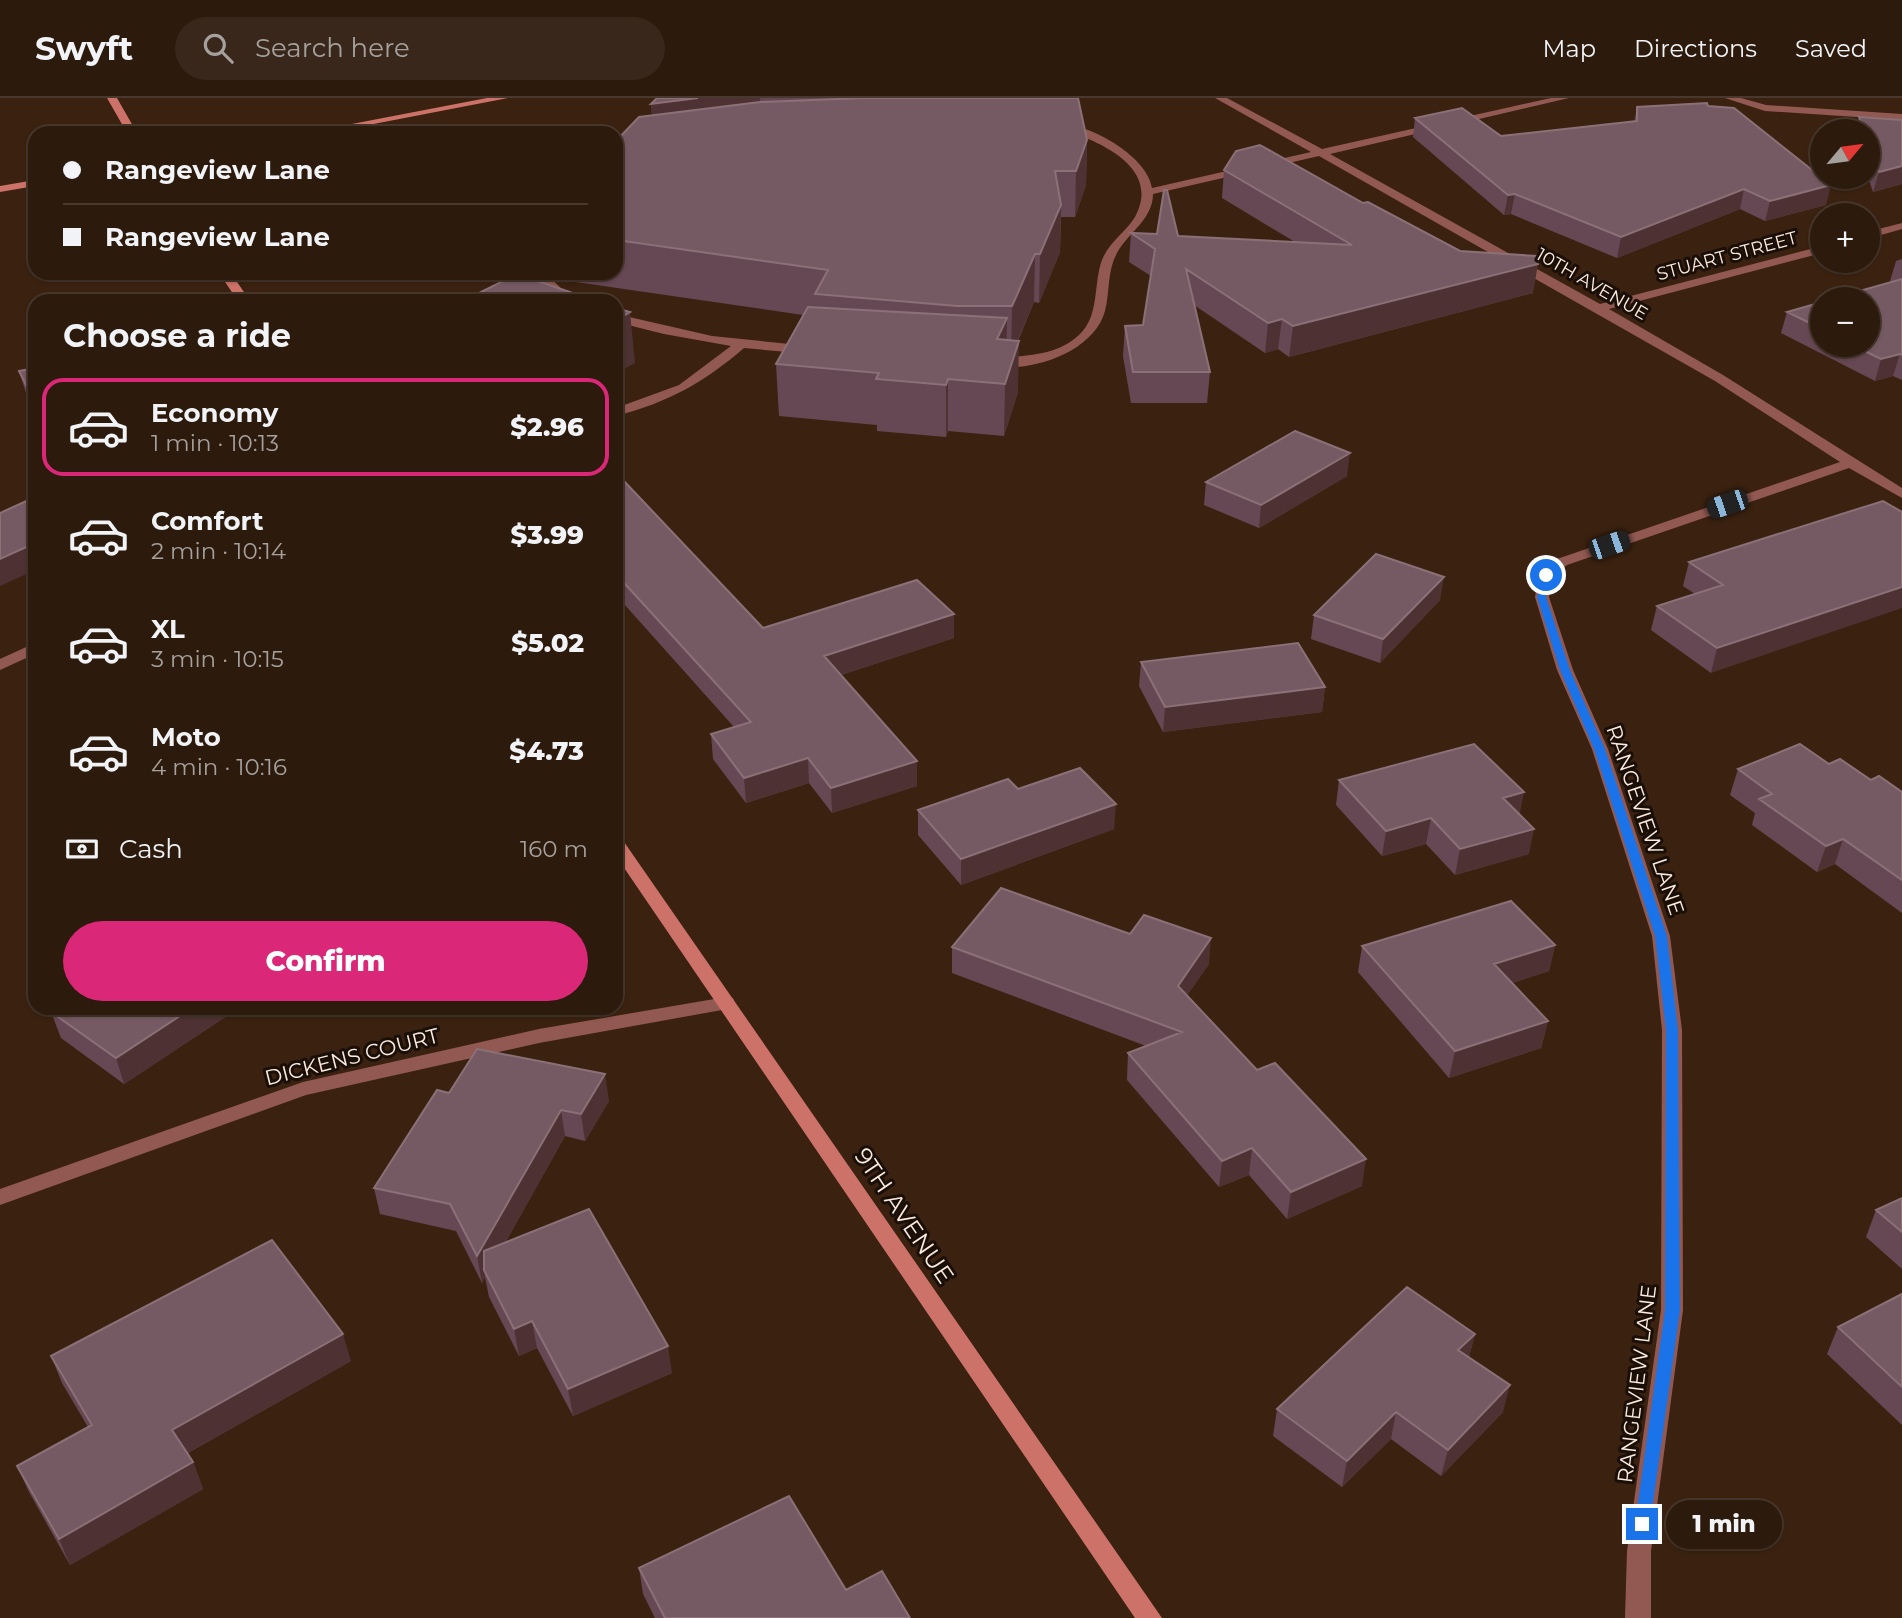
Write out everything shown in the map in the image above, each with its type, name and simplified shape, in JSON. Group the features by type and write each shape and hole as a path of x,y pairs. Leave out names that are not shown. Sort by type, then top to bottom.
{"main road":[{"path":"111,98 128,126"},
{"path":"349,126 503,98"},
{"path":"0,189 28,184"},
{"name":"9TH AVENUE","path":"623,853 1149,1618"}],"street":[{"name":"10TH AVENUE","path":"1220,98 1600,308 1764,405 1847,464 1902,495"},
{"path":"1147,192 1564,98"},
{"path":"1730,98 1765,108 1902,117"},
{"path":"980,363 1007,362 1056,354 1088,335 1098,316 1110,255 1142,215 1147,192 1140,168 1121,150 1091,134 1051,125"},
{"path":"1880,232 1902,226"},
{"name":"STUART STREET","path":"1600,308 1810,252"},
{"path":"545,280 560,294"},
{"path":"623,320 673,335 740,345 819,350"},
{"path":"623,410 673,395 696,382 740,345"},
{"name":"RANGEVIEW LANE","path":"1638,1618 1639,1551 1672,1310 1672,1030 1661,936 1600,749 1565,670 1542,597 1546,575 1562,562 1847,464"},
{"path":"0,665 28,651"},
{"name":"DICKENS COURT","path":"0,1197 303,1089 539,1036 726,1003"}],"building":[{"path":"657,98 698,98 651,104"},
{"path":"864,98 1078,98 1087,140 1076,171 1055,171 1061,205 1040,254 1035,254 1012,306 957,306 815,294 828,270 623,241 623,134 639,117 760,102"},
{"path":"1707,103 1708,106 1734,108 1810,168 1810,189 1816,189 1770,201 1744,189 1621,237 1515,194 1508,195 1415,118 1462,108 1501,136 1637,121 1637,107"},
{"path":"1859,117 1902,120 1902,166 1880,172 1880,119"},
{"path":"1260,145 1363,203 1368,202 1460,251 1537,256 1538,264 1293,326 1282,319 1268,323 1186,269 1210,372 1133,372 1125,326 1143,325 1155,249 1131,233 1157,234 1164,190 1167,190 1178,236 1352,245 1224,170 1236,151"},
{"path":"1902,279 1902,355 1881,359 1877,357 1880,357 1880,287 1874,287"},
{"path":"505,280 535,280 576,294 477,294"},
{"path":"1810,305 1810,323 1787,312"},
{"path":"808,307 1007,318 997,339 1019,341 1005,384 948,379 946,385 876,379 879,373 776,364"},
{"path":"28,369 28,389 19,371"},
{"path":"1295,431 1350,453 1261,505 1206,482"},
{"path":"623,480 763,628 917,580 954,614 824,656 917,761 831,788 808,758 744,778 711,734 751,722 623,582"},
{"path":"28,500 28,546 0,559 0,513"},
{"path":"1883,501 1902,512 1902,587 1717,648 1657,606 1723,585 1689,562"},
{"path":"1376,554 1444,577 1383,639 1314,615"},
{"path":"1298,643 1325,687 1165,707 1141,662"},
{"path":"1474,744 1524,792 1503,798 1534,829 1460,849 1431,818 1386,831 1339,780"},
{"path":"1800,744 1829,764 1840,759 1871,780 1879,776 1902,792 1902,880 1843,839 1826,846 1759,799 1772,794 1738,769"},
{"path":"1080,768 1116,804 961,859 918,810 1008,779 1018,789"},
{"path":"1001,888 1130,934 1144,915 1211,938 1178,986 1257,1070 1275,1063 1366,1159 1291,1192 1252,1148 1222,1161 1128,1053 1182,1032 952,947"},
{"path":"1511,901 1555,945 1494,964 1548,1021 1455,1051 1362,946"},
{"path":"55,1015 181,1015 116,1058"},
{"path":"477,1049 605,1074 581,1114 561,1110 477,1256 450,1204 374,1188 437,1090 449,1093"},
{"path":"1902,1198 1902,1232 1876,1210"},
{"path":"589,1209 668,1346 568,1389 532,1321 514,1329 484,1270 484,1251"},
{"path":"272,1240 343,1334 172,1430 193,1462 59,1539 17,1466 92,1425 51,1356"},
{"path":"1407,1287 1475,1334 1458,1350 1510,1385 1448,1450 1396,1412 1347,1461 1277,1409"},
{"path":"1902,1294 1902,1387 1838,1327"},
{"path":"789,1496 846,1590 882,1571 910,1618 665,1618 639,1568"}],"route":[{"path":"1546,575 1542,597 1565,670 1600,749 1661,936 1672,1030 1672,1310 1642,1524"}]}
